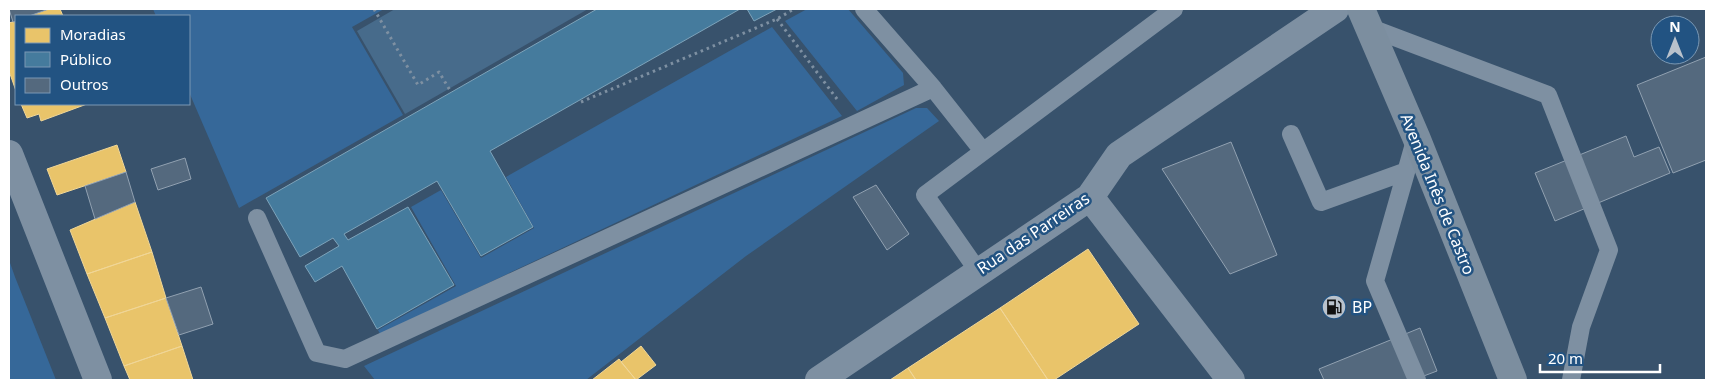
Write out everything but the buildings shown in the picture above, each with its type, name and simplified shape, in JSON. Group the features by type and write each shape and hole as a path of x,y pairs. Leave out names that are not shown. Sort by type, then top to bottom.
{"main road":[{"name":"Avenida Inês de Castro","path":"1364,18 1416,137 1513,380"}],"street":[{"name":"Rua das Parreiras","path":"819,380 1090,197 1119,156 1335,9"},
{"path":"9,154 98,380"},
{"path":"1090,197 1231,380"}],"lane":[{"path":"864,9 933,88 982,150"},
{"path":"978,271 925,195 982,150 1174,9"},
{"path":"1364,18 1548,95 1609,250 1581,328 1571,380"},
{"path":"256,218 317,353 345,359 933,88"},
{"path":"1291,134 1322,202 1404,172"},
{"path":"1416,137 1404,172 1376,281 1416,380"}],"path":[{"path":"374,9 418,85 439,72 451,92"},
{"path":"582,102 776,19 794,9"},
{"path":"776,19 856,124"}],"shaded area":[{"path":"153,9 384,9 352,27 403,115 239,208 190,94 190,15 156,15"},
{"path":"395,9 588,9 405,114 357,31"},
{"path":"807,9 848,9 903,73 904,85 857,111 785,21"},
{"path":"772,27 842,116 380,334 378,330 456,286 411,207 441,190 481,258 534,228 506,177"},
{"path":"916,108 927,108 939,121 746,256 586,380 375,380 364,366"},
{"path":"9,260 15,277 56,380 9,380"}],"place":[{"name":"BP","path":"1334,307"}]}
